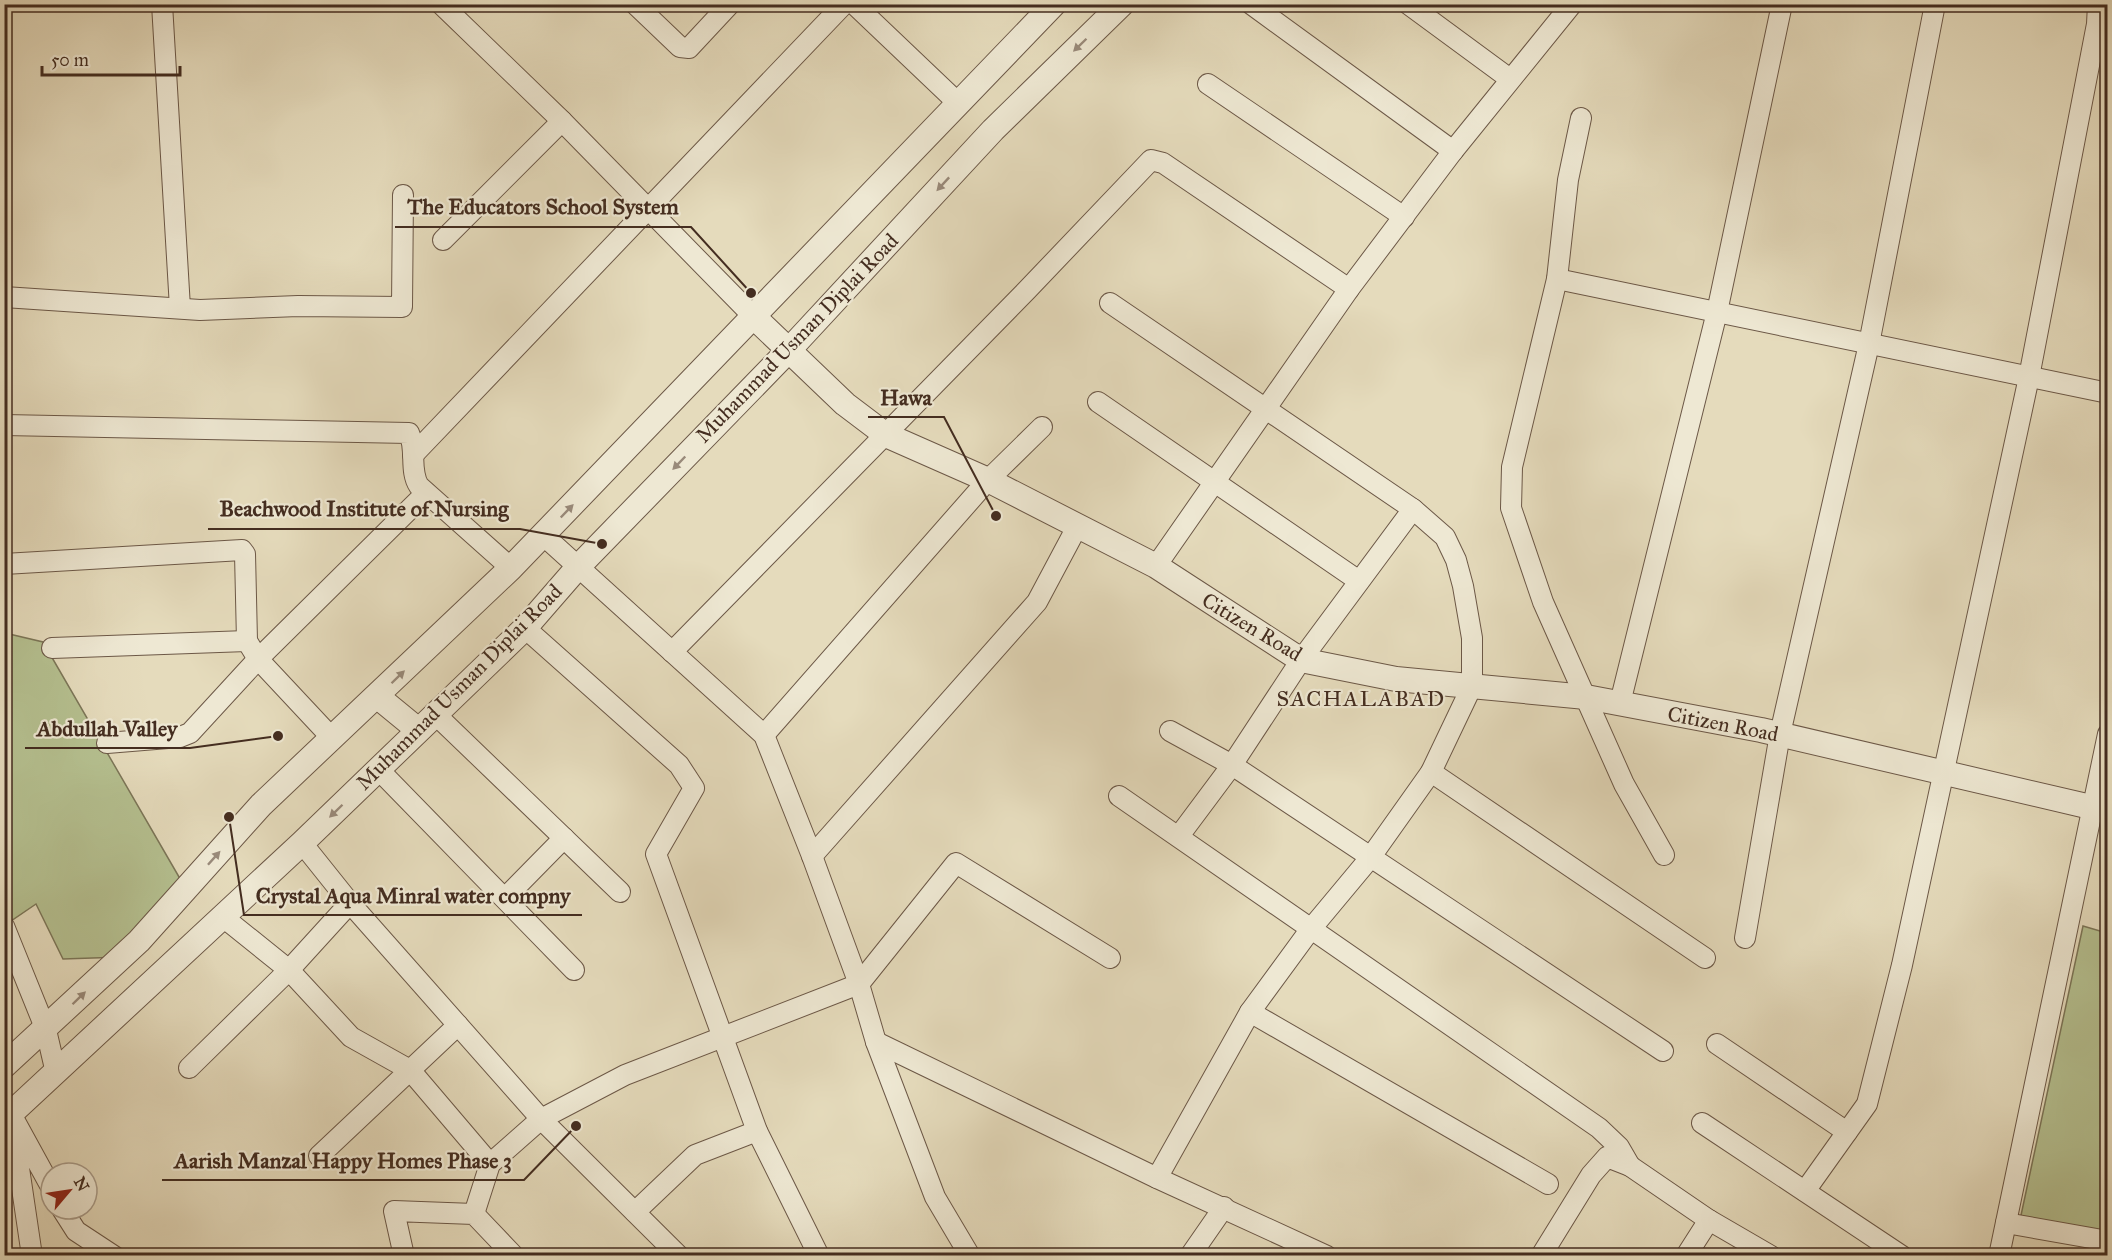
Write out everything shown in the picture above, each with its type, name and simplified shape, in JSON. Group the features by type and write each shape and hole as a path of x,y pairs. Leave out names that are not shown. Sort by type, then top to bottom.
{"street":[{"path":"162,4 180,308"},
{"path":"635,4 680,47 689,48 730,4"},
{"path":"414,455 844,4"},
{"path":"854,4 958,103"},
{"path":"4,1066 46,1030 139,941 261,805 331,737 378,697 511,568 1054,4"},
{"name":"Muhammad Usman Diplai Road","path":"8,1117 302,843 525,628 578,567 789,350 993,130 1122,4"},
{"path":"1251,4 1453,151"},
{"path":"1408,4 1510,79"},
{"path":"1156,566 1349,289 1453,151 1572,4"},
{"path":"1620,703 1717,312 1782,4"},
{"path":"1745,938 1780,734 1869,344 1935,4"},
{"path":"1805,1191 1867,1104 1902,965 2029,376 2097,24 2098,4"},
{"path":"442,5 562,121 754,317"},
{"path":"1209,84 1404,217"},
{"path":"1581,118 1568,180 1557,279 1512,467 1511,508 1543,602 1624,784 1664,855"},
{"path":"443,240 562,121"},
{"path":"672,652 886,435 1151,160 1163,163 1349,289"},
{"path":"4,297 200,310 298,306 402,307 403,195"},
{"path":"1557,279 2108,393"},
{"path":"1110,303 1413,509 1445,537 1456,560 1464,586 1472,638 1472,686 1431,772 1370,858 1310,930 1250,1012 1157,1178"},
{"name":"Citizen Road","path":"754,317 845,404 886,435 988,480 1156,566 1301,660 1396,679 1586,697 1620,703 1780,734 2100,810"},
{"path":"1098,402 1359,581"},
{"path":"4,425 402,431 409,433 416,481 426,493 511,568"},
{"path":"764,735 988,480 1042,427"},
{"path":"108,743 180,737 189,733 258,659 426,493"},
{"path":"1179,836 1232,765 1301,660 1413,509"},
{"path":"812,856 1037,602 1078,525"},
{"path":"543,535 764,735 812,856 859,984 876,1041 935,1197 970,1256"},
{"path":"4,564 242,550 245,554 247,641 258,659 331,737"},
{"path":"525,628 679,765 694,788 656,854 757,1131 819,1256"},
{"path":"52,648 247,641"},
{"path":"378,697 426,721 564,838 620,892"},
{"path":"1170,731 1232,765 1663,1051"},
{"path":"1999,1256 2100,810 2108,734"},
{"path":"378,769 506,897 574,970"},
{"path":"1431,772 1705,958"},
{"path":"1119,796 1599,1128 1619,1147 1630,1166"},
{"path":"506,897 564,838"},
{"path":"302,843 350,903 540,1119 679,1256"},
{"path":"474,1214 490,1164 540,1119 625,1075 859,984 956,863 1110,958"},
{"path":"189,1068 289,970 350,903"},
{"path":"223,917 289,970 351,1037 410,1070 490,1164"},
{"path":"4,926 46,1030 56,1073"},
{"path":"1250,1012 1548,1184"},
{"path":"319,1156 458,1026"},
{"path":"876,1041 1157,1178 1327,1256"},
{"path":"1718,1044 1847,1132"},
{"path":"8,1117 39,1167"},
{"path":"8,1117 32,1256"},
{"path":"1702,1123 1902,1256"},
{"path":"635,1212 695,1155 757,1131"},
{"path":"1541,1256 1591,1175 1607,1157 1630,1166 1709,1220 1771,1256"},
{"path":"1190,1256 1224,1207"},
{"path":"404,1256 394,1211 474,1214 514,1256"},
{"path":"1686,1256 1709,1220"},
{"path":"69,1221 76,1232 114,1256"},
{"path":"2006,1223 2108,1241"}],"green space":[{"path":"5,633 43,642 186,889 122,957 63,959 36,904 5,925"},
{"path":"2083,926 2107,933 2107,1235 2020,1220"}],"place":[{"name":"The Educators School System","path":"751,293"},
{"name":"Hawa","path":"996,516"},
{"name":"Beachwood Institute of Nursing","path":"602,544"},
{"name":"Abdullah Valley","path":"278,736"},
{"name":"Crystal Aqua Minral water compny","path":"229,817"},
{"name":"Aarish Manzal Happy Homes Phase 3","path":"576,1126"}],"district":[{"name":"SACHALABAD","path":"1361,698"}]}
